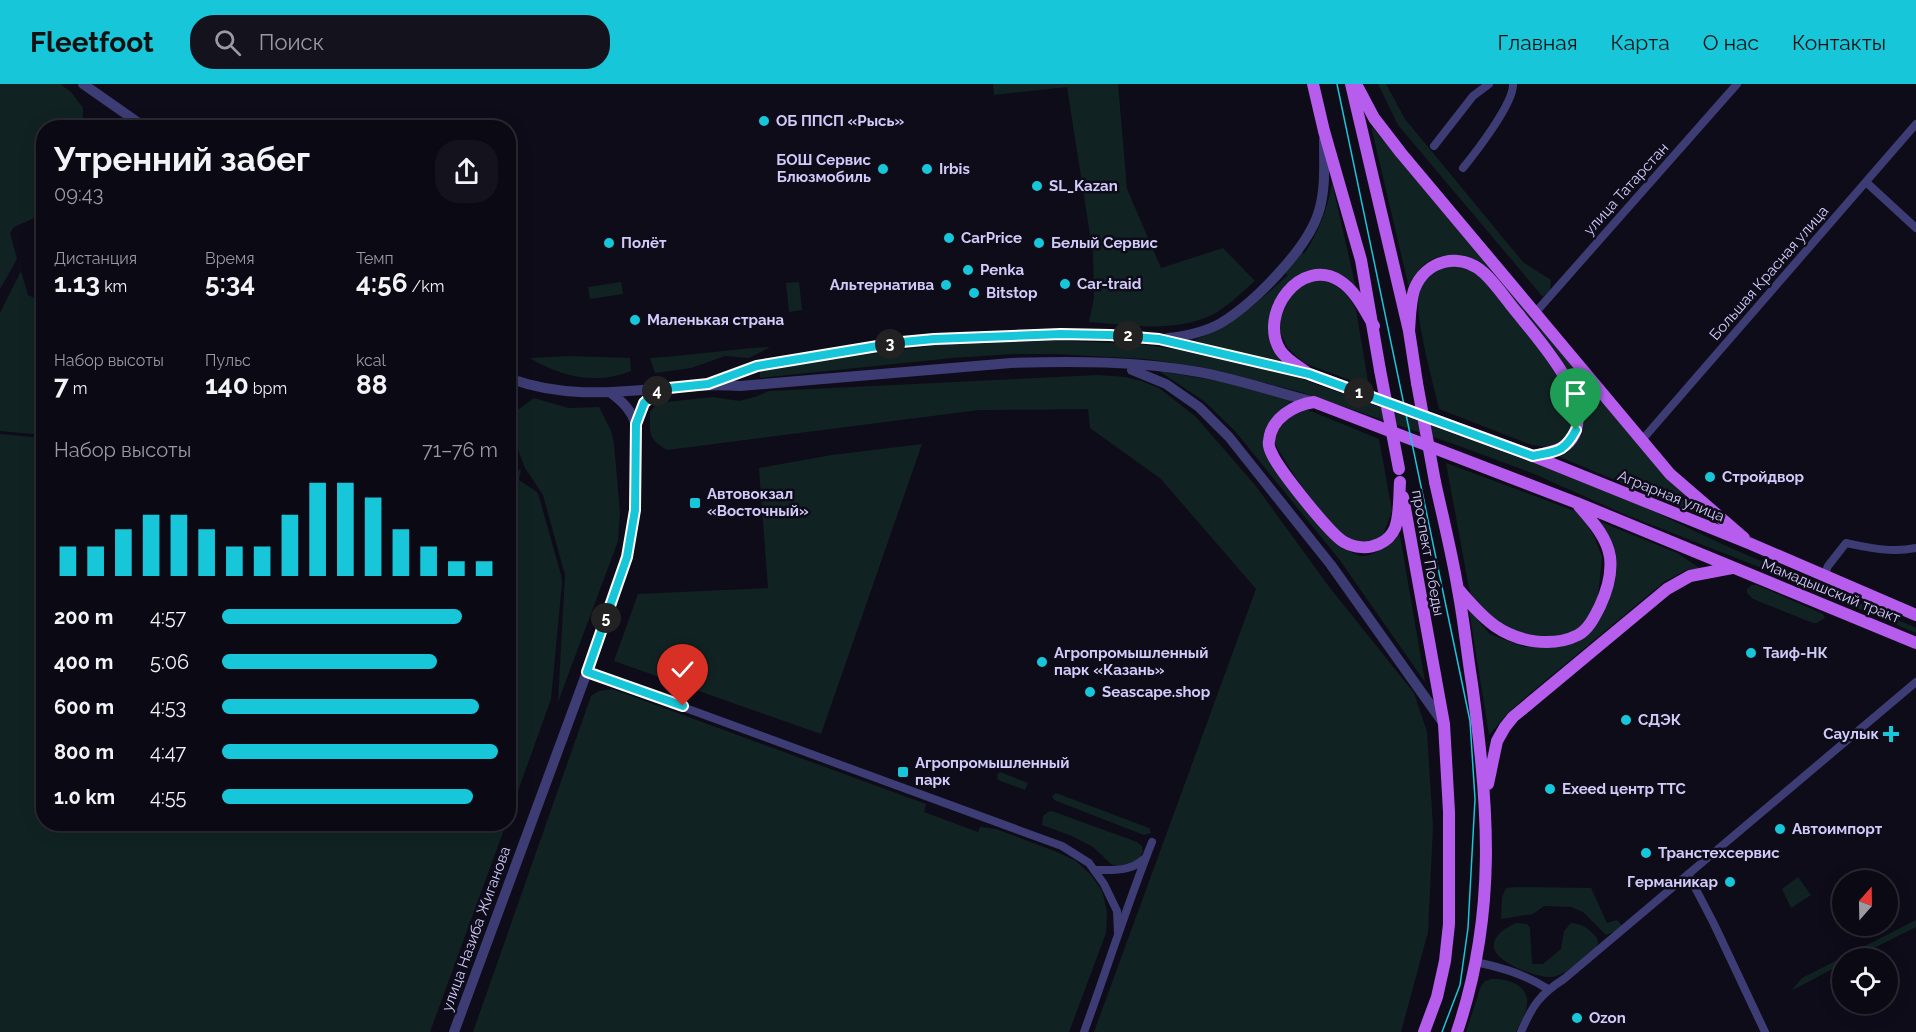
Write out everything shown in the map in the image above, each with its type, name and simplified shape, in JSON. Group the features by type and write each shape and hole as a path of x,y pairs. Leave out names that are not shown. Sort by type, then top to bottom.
{"main road":[{"name":"проспект Победы","path":"1313,84 1361,260 1444,724 1449,812 1449,924 1445,961 1437,997 1424,1032"},
{"name":"проспект Победы","path":"1351,84 1409,331 1458,589 1486,794 1487,843 1483,921 1476,962 1457,1032"},
{"path":"1356,84 1374,118 1401,153 1670,474 1751,544"},
{"path":"1409,331 1413,293 1423,274 1434,265 1449,260 1466,261 1483,272 1552,356 1572,392 1578,423 1568,444 1560,450 1533,456"},
{"path":"1309,374 1282,353 1276,342 1274,330 1279,303 1295,285 1302,280 1319,275 1340,281 1355,296 1374,326"},
{"name":"Аграрная улица","path":"1309,374 1533,456 1802,566"},
{"path":"1314,402 1299,405 1282,416 1270,433 1269,448 1280,468 1338,538 1345,543 1364,548 1385,542 1395,528 1400,482"},
{"name":"Аграрная улица","path":"1314,402 1577,503 1734,568"},
{"path":"1458,589 1475,609 1495,626 1518,637 1541,642 1557,641 1579,635 1595,616 1604,598 1609,580 1610,556 1601,532 1577,503"},
{"name":"Мамадышский тракт","path":"1802,566 1916,615"},
{"path":"1486,794 1497,741 1513,717 1667,590 1690,576 1734,568"},
{"name":"Мамадышский тракт","path":"1734,568 1916,643"}],"street":[{"path":"83,84 135,120"},
{"path":"1434,146 1473,96 1489,84"},
{"path":"1463,168 1509,101 1514,88 1513,84"},
{"name":"улица Татарстан","path":"1535,313 1737,84"},
{"name":"Большая Красная улица","path":"1642,440 1916,124"},
{"path":"1159,339 1197,333 1221,323 1244,306 1286,265 1311,231 1319,212 1323,194 1324,131"},
{"path":"1866,182 1916,228"},
{"name":"Аграрная улица","path":"708,384 757,366 902,342 1061,334 1159,339 1309,374"},
{"name":"Аграрная улица","path":"516,380 570,392 611,393 708,384 740,386 1011,363 1052,362 1161,367 1197,372 1314,402"},
{"path":"1117,364 1149,375 1166,384 1199,407 1229,437 1331,565 1444,724"},
{"path":"757,366 752,379 754,384 760,384"},
{"name":"улица Назиба Жиганова","path":"454,1032 627,557 635,510 636,424 644,403 659,389"},
{"path":"611,393 627,406 636,424"},
{"path":"1824,576 1828,566 1846,543 1874,549 1901,551 1916,548"},
{"path":"587,672 1062,846 1089,863 1104,884 1118,911 1118,933"},
{"path":"1521,1032 1530,1011 1548,989 1564,979 1916,682"},
{"path":"1084,1032 1152,842"},
{"path":"1094,870 1124,870 1137,866 1146,858"},
{"path":"1688,873 1765,1032"},
{"path":"1476,962 1528,977 1548,989"}],"green space":[{"path":"0,84 60,84 71,92 83,108 83,120 36,120 36,217 14,227 10,233 17,259 0,289"},
{"path":"993,84 1118,84 1127,189 1161,268 1223,248 1255,281 1223,308 1197,321 1167,326 1089,322 1094,298 1093,254 1067,87 994,95"},
{"path":"1378,84 1386,84 1405,119 1523,262 1551,280 1550,290 1543,297 1398,125"},
{"path":"1371,126 1690,500 1690,506 1685,509 1555,455 1575,438 1573,385 1558,354 1482,266 1459,257 1439,257 1430,260 1422,267 1409,288"},
{"path":"1332,182 1357,293 1332,273 1285,288 1273,303 1270,330 1291,366 1188,342 1230,322 1288,275 1285,273 1302,252 1304,254 1314,237 1325,211"},
{"path":"1447,264 1463,265 1479,274 1550,359 1569,396 1573,422 1568,434 1558,444 1546,447 1532,445 1439,409 1421,327 1418,295 1423,281"},
{"path":"21,271 28,295 36,299 36,434 0,431 0,313"},
{"path":"1320,279 1341,290 1356,310 1369,387 1304,363 1288,348 1278,329 1281,308 1292,294 1304,282"},
{"path":"621,282 623,294 590,299 588,287"},
{"path":"799,282 802,310 789,312 786,283"},
{"path":"1043,340 1140,344 1200,353 1299,378 1536,463 1638,504 1724,545 1916,628 1916,633 1772,572 1624,514 1532,473 1297,391 1202,367 1146,359 1014,354 952,358 760,378 760,369 937,345"},
{"path":"770,347 749,358 725,356 691,368 655,373 650,358 740,349"},
{"path":"569,356 630,358 631,371 605,378 579,377 554,370 530,358"},
{"path":"1159,371 1218,381 1293,400 1280,410 1267,428 1264,451 1322,528 1350,551 1362,556 1373,554 1399,530 1425,682 1339,559 1235,431 1204,401"},
{"path":"1098,375 1125,377 1159,388 1196,417 1255,485 1330,588 1414,693 1427,732 1433,827 1428,932 1401,1032 1094,1032 1256,589 1161,479 1090,428 1088,409 979,410 667,450 656,442 650,430 650,412 657,403 713,397 739,401 769,391"},
{"path":"534,398 568,408 599,407 611,431 614,444 620,512 618,541 558,702 565,575 543,495 525,468 516,445 516,411"},
{"path":"1300,410 1308,410 1379,439 1392,511 1382,538 1358,541 1341,533 1308,495 1288,464 1274,441 1284,423"},
{"path":"0,434 36,437 36,831 503,831 430,1032 0,1032"},
{"path":"922,444 821,734 614,661 638,594 768,588 759,468 832,455"},
{"path":"1446,463 1580,513 1594,536 1602,557 1598,595 1591,613 1578,631 1543,639 1495,624 1478,608 1469,588"},
{"path":"516,469 521,470 519,480 537,492 561,575 551,699 516,796"},
{"path":"1596,520 1677,553 1701,569 1688,569 1664,582 1528,695 1489,735 1469,610 1490,634 1524,647 1558,647 1582,637 1613,581"},
{"path":"1752,585 1757,585 1823,614 1825,618 1813,623 1753,599 1747,593 1747,589"},
{"path":"612,689 926,804 924,812 978,832 980,827 996,829 1076,861 1091,875 1102,891 1107,911 1106,933 1069,1032 473,1032 591,696 599,691"},
{"path":"1000,772 1028,783 1025,790 998,780 997,775"},
{"path":"1056,793 1149,828 1151,833 1144,835 1054,800 1052,796"},
{"path":"1052,811 1137,842 1142,846 1143,852 1135,862 1121,867 1111,864 1093,847 1042,825 1043,816"},
{"path":"1798,877 1811,895 1791,908 1782,889"},
{"path":"1506,888 1591,888 1607,923 1617,920 1622,926 1606,935 1583,912 1571,907 1544,906 1533,914 1501,919 1502,897"},
{"path":"1916,920 1916,927 1898,936 1898,929"},
{"path":"1517,923 1527,924 1530,928 1532,964 1543,964 1561,949 1564,931 1571,923 1579,924 1588,930 1597,938 1598,944 1571,969 1558,976 1546,977 1522,970 1507,962 1494,949 1494,943 1499,934"},
{"path":"1885,936 1898,936 1874,948 1861,948"},
{"path":"1832,963 1832,969 1791,991 1802,978"},
{"path":"1492,979 1516,984 1521,987 1527,997 1527,1007 1516,1032 1466,1032 1481,986 1485,981"}],"tram line":[{"path":"1337,84 1470,721 1475,799 1468,928 1460,985 1442,1032"}],"place":[{"name":"ОБ ППСП «Рысь»","path":"764,121"},
{"name":"БОШ Сервис Блюзмобиль","path":"883,169"},
{"name":"Irbis","path":"927,169"},
{"name":"SL_Kazan","path":"1037,186"},
{"name":"CarPrice","path":"949,238"},
{"name":"Полёт","path":"609,243"},
{"name":"Белый Сервис","path":"1039,243"},
{"name":"Penka","path":"968,270"},
{"name":"Car-traid","path":"1065,284"},
{"name":"Альтернатива","path":"946,285"},
{"name":"Bitstop","path":"974,293"},
{"name":"Маленькая страна","path":"635,320"},
{"name":"Стройдвор","path":"1710,477"},
{"name":"Автовокзал «Восточный»","path":"695,503"},
{"name":"Таиф-НК","path":"1751,653"},
{"name":"Агропромышленный парк «Казань»","path":"1042,662"},
{"name":"Seascape.shop","path":"1090,692"},
{"name":"СДЭК","path":"1626,720"},
{"name":"Саулык","path":"1891,734"},
{"name":"Агропромышленный парк","path":"903,772"},
{"name":"Exeed центр ТТС","path":"1550,789"},
{"name":"Автоимпорт","path":"1780,829"},
{"name":"Транстехсервис","path":"1646,853"},
{"name":"Германикар","path":"1730,882"},
{"name":"Ozon","path":"1577,1018"}],"route":[{"path":"683,706 587,672 627,557 632,536 637,459 636,424 644,403 659,389 708,384 757,366 902,342 1061,334 1110,335 1159,339 1309,374 1533,456 1560,450 1568,444 1576,430"}]}
